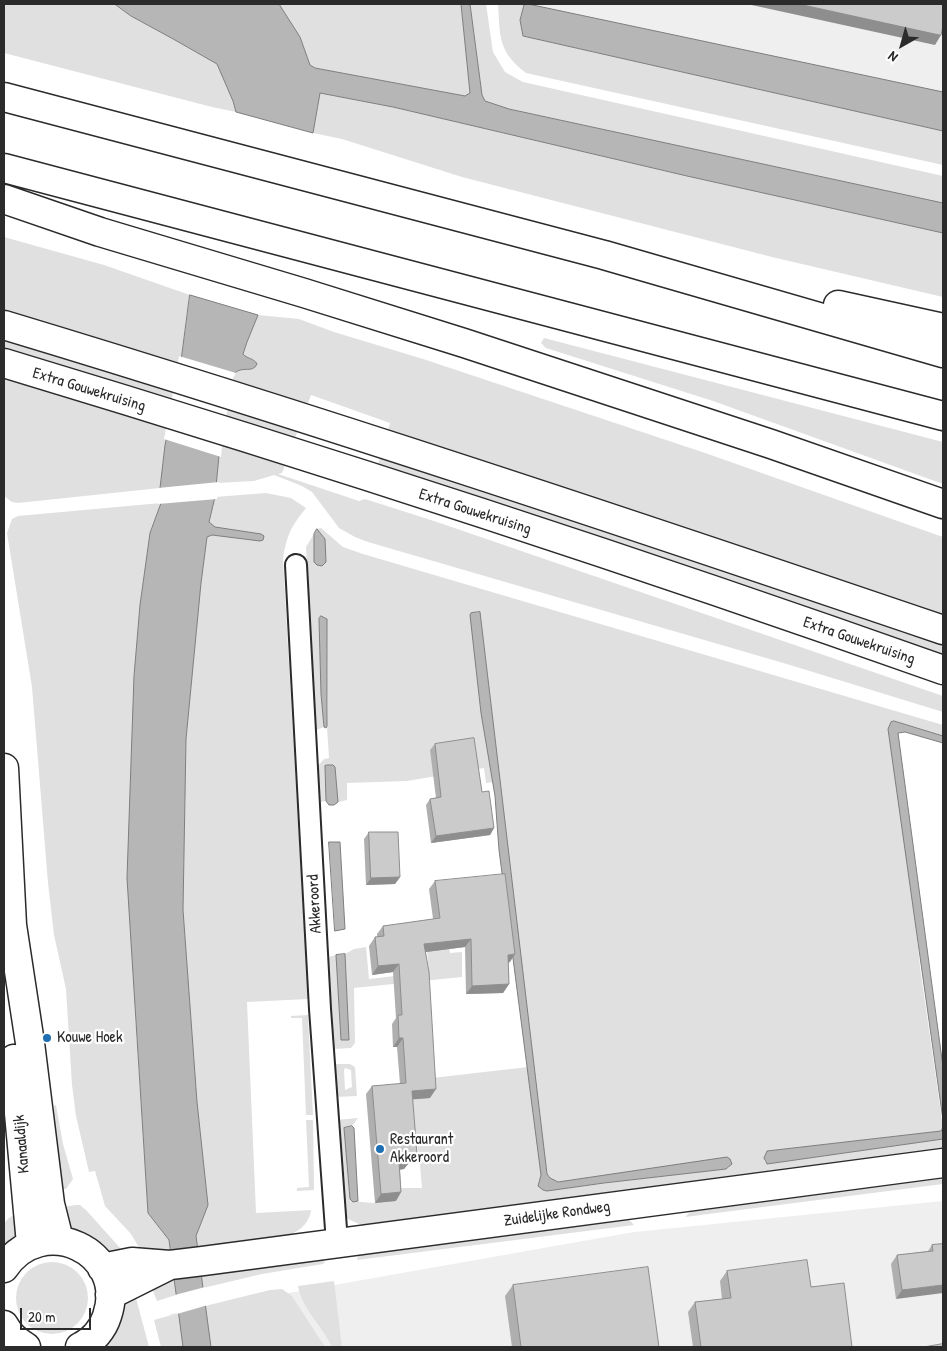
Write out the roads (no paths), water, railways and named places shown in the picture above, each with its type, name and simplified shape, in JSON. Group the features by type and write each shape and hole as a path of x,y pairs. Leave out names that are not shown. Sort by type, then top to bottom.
{"main road":[{"path":"4,97 604,255 943,353"},
{"path":"4,168 943,416"},
{"path":"4,199 100,232 464,343 771,444 943,504"},
{"path":"604,255 943,328"},
{"path":"4,325 553,498 943,630"},
{"name":"Extra Gouwekruising","path":"4,363 371,478 661,573 943,670"},
{"name":"Kanaaldijk","path":"4,768 12,925 9,1011 31,1244"},
{"name":"Kanaaldijk","path":"12,925 30,1043 50,1204 59,1240"},
{"name":"Zuidelijke Rondweg","path":"102,1268 132,1262 170,1265 203,1261 943,1163"},
{"path":"4,1268 20,1251 40,1241 59,1240 69,1242 88,1252 107,1276 110,1295 108,1312 102,1327 91,1340 80,1347"},
{"name":"Zuidelijke Rondweg","path":"110,1295 170,1265"},
{"path":"4,1325 8,1332 26,1347"}],"street":[{"name":"Akkeroord","path":"296,565 320,1009 338,1243"}],"place":[{"name":"Kouwe Hoek","path":"47,1038"},
{"name":"Restaurant Akkeroord","path":"380,1149"}]}
